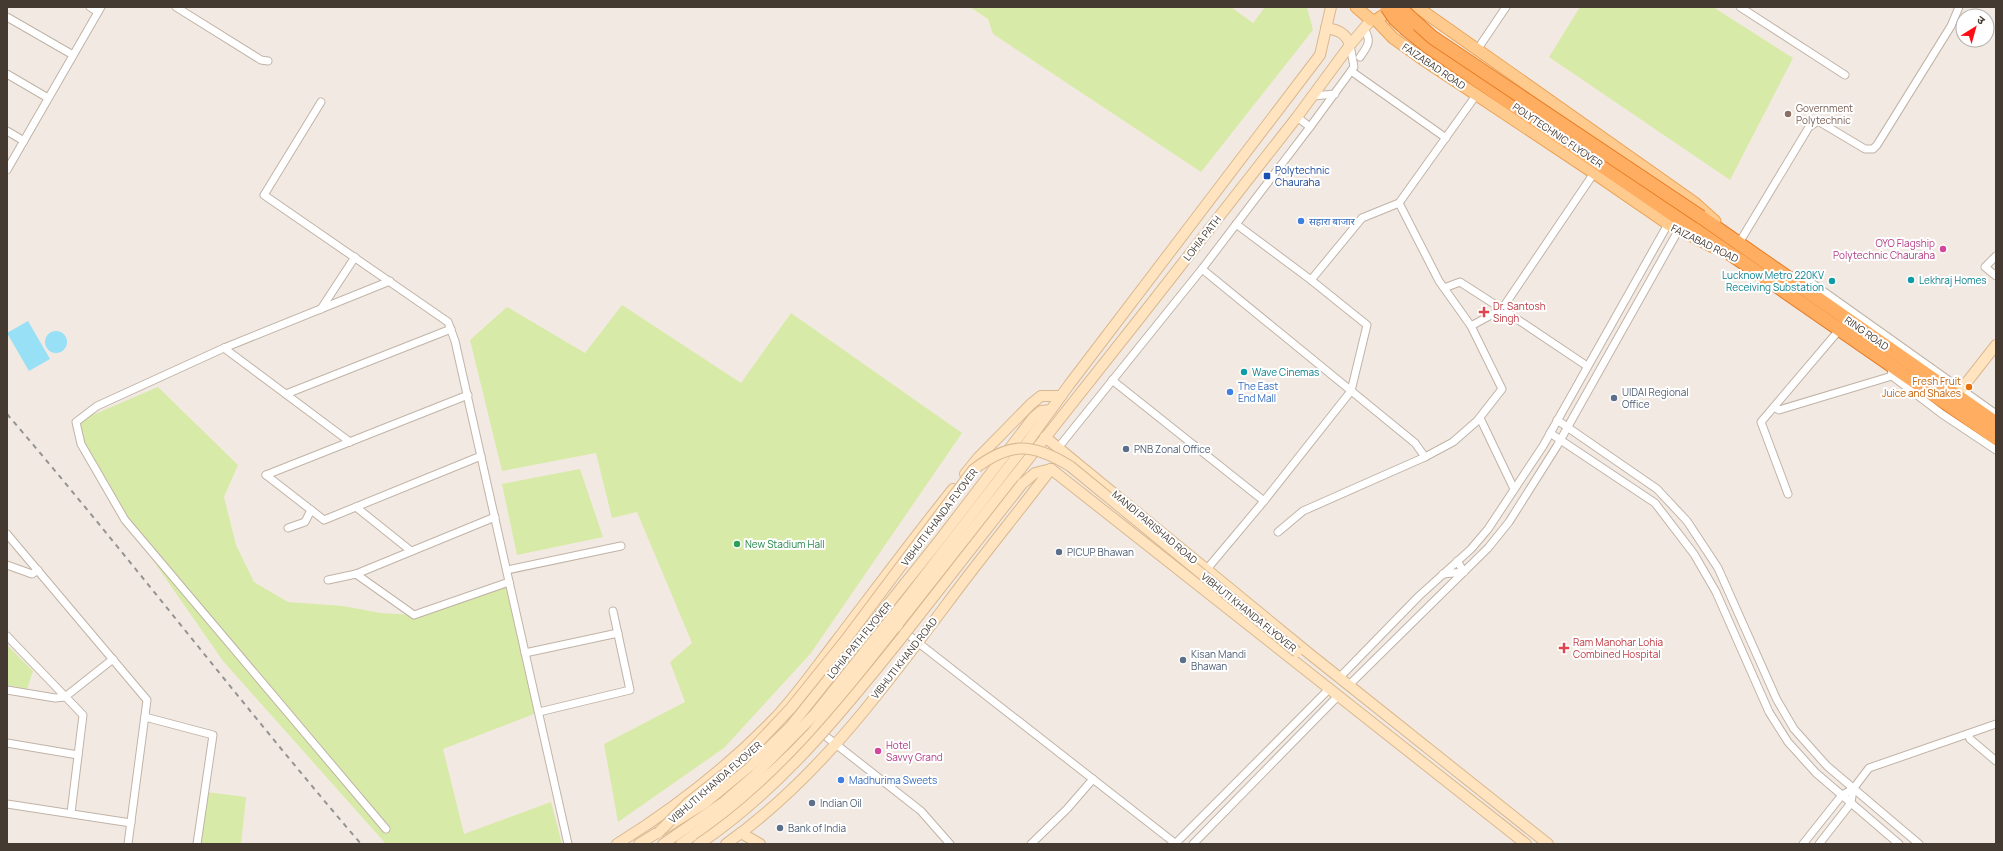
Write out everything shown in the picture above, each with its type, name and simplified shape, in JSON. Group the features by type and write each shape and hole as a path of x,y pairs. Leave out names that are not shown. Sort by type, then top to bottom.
{"highway":[{"name":"POLYTECHNIC FLYOVER","path":"1387,7 1395,19 1427,46 1735,257"},
{"name":"POLYTECHNIC FLYOVER","path":"1398,7 1432,37 1739,242"},
{"name":"RING ROAD","path":"1739,242 1787,276 1952,401 1996,423"},
{"name":"FAIZABAD ROAD","path":"1735,257 1840,329 1891,371 1952,401 1996,438"}],"main road":[{"name":"LOHIA PATH","path":"1069,384 1320,55 1330,7"},
{"path":"1356,7 1371,23 1398,7"},
{"path":"1396,40 1421,10"},
{"name":"FAIZABAD ROAD","path":"1421,10 1695,203 1739,242"},
{"name":"LOHIA PATH","path":"1032,455 1297,117 1350,45 1371,23"},
{"name":"FAIZABAD ROAD","path":"1371,23 1678,231 1735,257"},
{"path":"1326,28 1343,34 1350,45"},
{"path":"1952,401 1996,345"},
{"name":"LOHIA PATH FLYOVER","path":"663,844 724,802 754,776 909,596 1051,410 1069,384"},
{"path":"617,844 645,827 697,787 757,736 777,715 811,674 978,458 1026,409 1041,396 1061,396"},
{"name":"MANDI PARISHAD ROAD","path":"1045,437 1311,656 1548,844"},
{"name":"VIBHUTI KHANDA FLYOVER","path":"658,833 688,803 742,760 786,714 844,642 973,470 989,458 1017,448 1031,449 1052,455 1070,466 1297,652 1311,656"},
{"name":"LOHIA PATH FLYOVER","path":"681,844 727,811 788,758 816,728 1032,455"},
{"path":"698,844 769,789 798,761 879,666 1022,484 1035,473 1051,469 1526,844"},
{"name":"VIBHUTI KHAND ROAD","path":"726,844 786,796 836,744 918,642 1051,469"},
{"path":"1080,491 1093,475"},
{"name":"LOHIA PATH FLYOVER","path":"639,844 705,803 751,765 810,711"},
{"path":"788,758 805,776"},
{"path":"741,833 743,844"},
{"path":"741,833 760,844"}],"street":[{"path":"7,170 99,9 90,7"},
{"path":"176,7 262,60 268,62"},
{"path":"1477,50 1506,7"},
{"path":"1740,7 1845,76"},
{"path":"1739,242 1809,127 1818,121 1865,149 1873,149 1877,145 1952,26 1959,7"},
{"path":"7,17 73,56"},
{"path":"1360,57 1369,45 1371,23"},
{"path":"1058,448 1202,269 1354,67 1350,45"},
{"path":"1351,71 1446,138"},
{"path":"7,74 48,98"},
{"path":"1313,96 1334,94"},
{"path":"1311,280 1362,218 1399,204 1477,94"},
{"path":"1313,96 1325,106"},
{"path":"321,102 264,195 448,322 455,341 468,395 568,844"},
{"path":"1297,117 1310,127"},
{"path":"7,131 24,141"},
{"path":"1470,326 1502,309 1594,173"},
{"path":"1278,532 1303,511 1424,457 1453,442 1480,418 1502,389 1470,326 1444,288 1399,204"},
{"path":"1207,569 1264,501 1351,391 1367,325 1311,280 1236,224"},
{"path":"1340,678 1419,596 1471,549 1488,529 1550,433 1668,224"},
{"path":"1349,685 1488,548 1509,522 1568,427 1678,231"},
{"path":"1996,256 1985,267 1996,276"},
{"path":"321,309 355,257"},
{"path":"1202,269 1415,443 1424,457"},
{"path":"386,829 125,520 81,444 76,422 96,406 224,348 390,281"},
{"path":"1444,288 1460,282 1587,366"},
{"path":"1631,290 1642,296"},
{"path":"286,394 451,329"},
{"path":"1788,494 1761,422 1840,329"},
{"path":"224,348 350,442"},
{"path":"1774,407 1779,410 1891,371"},
{"path":"1112,380 1264,501"},
{"path":"468,395 266,475 324,520 481,456"},
{"path":"1952,401 1996,414"},
{"path":"1952,401 1996,450"},
{"path":"1480,418 1514,488"},
{"path":"1557,420 1657,490 1687,522 1718,568 1777,700 1794,729 1827,766 1919,844"},
{"path":"1550,433 1655,504 1694,554 1716,592 1769,712 1788,742 1816,773 1899,844"},
{"path":"1611,473 1619,463"},
{"path":"356,507 412,551"},
{"path":"288,528 305,522 311,510"},
{"path":"328,580 356,574 495,517"},
{"path":"7,534 148,700 128,844"},
{"path":"507,570 621,546"},
{"path":"1457,561 1464,572"},
{"path":"7,565 32,574 38,570"},
{"path":"1443,574 1464,572"},
{"path":"356,574 414,615 509,582"},
{"path":"538,712 630,690 613,611"},
{"path":"897,626 1176,844 1330,688"},
{"path":"525,653 618,633"},
{"path":"7,636 83,715 71,814"},
{"path":"7,690 56,698 65,697 113,659"},
{"path":"1194,844 1339,695"},
{"path":"145,717 214,735 197,844"},
{"path":"1819,844 1851,803 1854,789 1869,768 1996,724"},
{"path":"816,728 921,811 950,844"},
{"path":"1968,734 1970,739 1996,760"},
{"path":"7,743 78,755"},
{"path":"1031,844 1068,809 1093,779"},
{"path":"1802,844 1842,795 1854,789"},
{"path":"7,804 131,822"}],"green space":[{"path":"970,7 1231,7 1253,23 1265,7 1307,7 1313,30 1201,172 993,34 988,19"},
{"path":"1580,7 1713,7 1793,58 1730,180 1549,57"},
{"path":"622,305 741,383 791,313 962,433 811,653 724,748 618,822 604,744 685,702 670,662 692,643 637,512 612,518 596,453 502,471 470,340 507,307 585,353"},
{"path":"158,387 238,465 224,497 236,545 254,582 288,602 343,606 381,613 414,615 509,582 539,712 443,749 464,834 551,802 562,844 386,844 223,661 125,520 81,444 76,422"},
{"path":"580,469 603,537 517,555 502,484"},
{"path":"7,645 33,671 27,689 7,685"},
{"path":"206,792 246,797 241,844 200,844"}],"water":[{"path":"28,321 50,359 29,371 7,333"},
{"path":"56,331 64,334 67,342 64,350 56,353 48,350 45,342 48,334"}],"railway":[{"path":"7,414 361,844"}],"place":[{"name":"Government Polytechnic","path":"1788,114"},
{"name":"Polytechnic Chauraha","path":"1267,176"},
{"name":"सहारा बाजार","path":"1301,221"},
{"name":"OYO Flagship Polytechnic Chauraha","path":"1943,249"},
{"name":"Lekhraj Homes","path":"1911,280"},
{"name":"Lucknow Metro 220KV Receiving Substation","path":"1832,281"},
{"name":"Dr. Santosh Singh","path":"1484,312"},
{"name":"Wave Cinemas","path":"1244,372"},
{"name":"Fresh Fruit Juice and Shakes","path":"1969,387"},
{"name":"The East End Mall","path":"1230,392"},
{"name":"UIDAI Regional Office","path":"1614,398"},
{"name":"PNB Zonal Office","path":"1126,449"},
{"name":"New Stadium Hall","path":"737,544"},
{"name":"PICUP Bhawan","path":"1059,552"},
{"name":"Ram Manohar Lohia Combined Hospital","path":"1564,648"},
{"name":"Kisan Mandi Bhawan","path":"1183,660"},
{"name":"Hotel Savvy Grand","path":"878,751"},
{"name":"Madhurima Sweets","path":"841,780"},
{"name":"Indian Oil","path":"812,803"},
{"name":"Bank of India","path":"780,828"}]}
